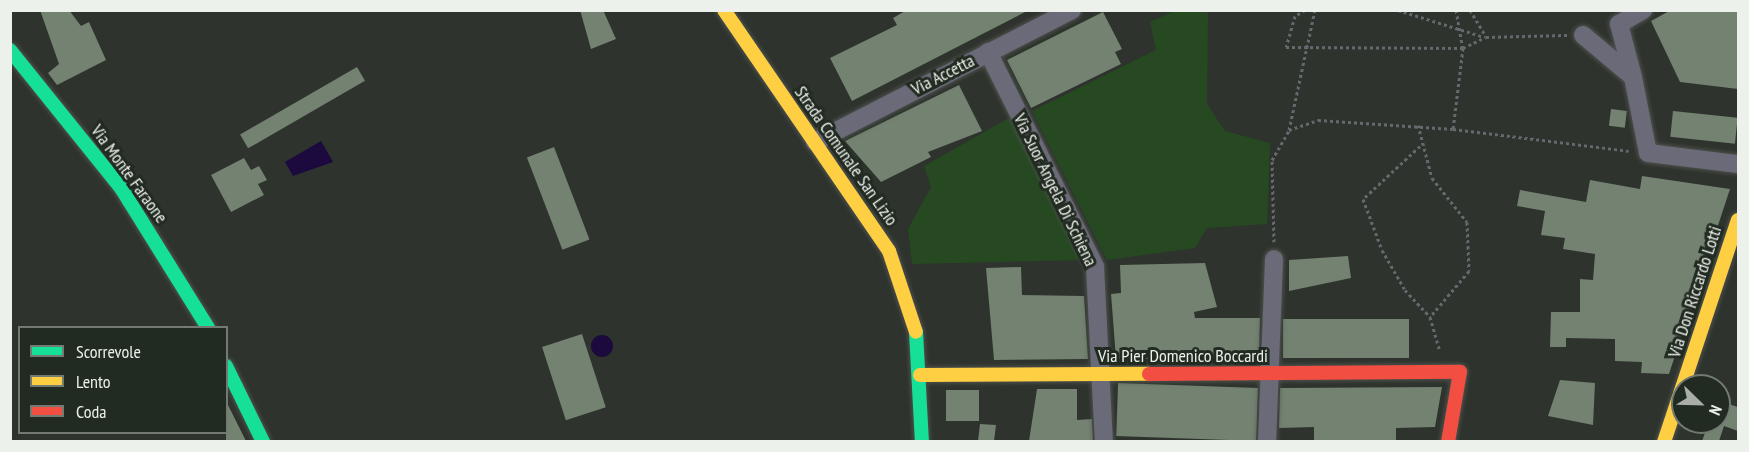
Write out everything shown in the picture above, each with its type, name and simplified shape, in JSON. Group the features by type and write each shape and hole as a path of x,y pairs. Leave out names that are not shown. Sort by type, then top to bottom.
{"street":[{"name":"Strada Comunale San Lizio","path":"724,10 889,251 916,333 922,441"},
{"name":"Via Accetta","path":"815,142 1072,10"},
{"path":"1643,10 1619,24 1633,77 1648,153 1738,164"},
{"path":"1583,35 1633,77"},
{"name":"Via Monte Faraone","path":"10,50 122,188 207,326"},
{"name":"Via Suor Angela Di Schiena","path":"988,52 1095,267 1104,441"},
{"name":"Via Don Riccardo Lotti","path":"1664,441 1738,222"},
{"path":"1267,441 1274,259"},
{"path":"228,370 262,441"},
{"path":"1446,373 1460,372 1448,441"},
{"name":"Via Pier Domenico Boccardi","path":"920,375 1446,373"}],"path":[{"path":"1305,10 1295,16 1286,47 1463,48 1486,38"},
{"path":"1274,259 1272,160 1289,130 1305,47 1315,10"},
{"path":"1398,10 1486,38 1583,35"},
{"path":"1453,129 1463,48 1456,10"},
{"path":"1470,10 1486,38"},
{"path":"1289,130 1318,120 1418,125 1648,153"},
{"path":"1418,125 1420,146 1432,178 1467,222 1469,271 1430,317"},
{"path":"1420,146 1363,199 1382,250 1405,291 1430,317 1446,373"}],"green space":[{"path":"1177,10 1208,11 1207,104 1225,131 1270,143 1267,224 1207,228 1195,248 1107,260 1032,111 1156,50 1150,22"},
{"path":"1011,117 1084,260 912,264 908,229 931,187 924,166"}],"shaded area":[{"path":"321,141 333,162 293,176 285,162"},
{"path":"602,335 610,338 613,346 610,354 602,357 594,354 591,346 594,338"}],"building":[{"path":"40,10 69,10 81,26 89,22 106,60 57,85 48,73 59,64"},
{"path":"580,10 603,10 616,39 591,49"},
{"path":"907,10 1029,10 852,101 830,58 897,25 893,18"},
{"path":"1671,10 1738,10 1738,89 1680,82 1651,21"},
{"path":"1103,12 1122,49 1115,52 1121,64 1031,108 1007,60"},
{"path":"357,67 365,81 248,148 240,135"},
{"path":"959,85 982,131 928,152 931,157 881,182 845,141"},
{"path":"1611,109 1627,111 1625,128 1609,126"},
{"path":"1673,111 1738,118 1735,144 1670,137"},
{"path":"554,147 589,239 562,250 527,157"},
{"path":"244,158 251,170 259,166 267,180 258,184 264,195 231,212 211,175"},
{"path":"1642,176 1730,189 1669,374 1641,373 1642,362 1615,361 1615,339 1566,338 1566,347 1550,347 1551,312 1580,312 1580,279 1593,280 1595,254 1563,249 1565,238 1541,235 1545,211 1517,206 1520,190 1586,202 1590,180 1640,189"},
{"path":"1348,256 1351,278 1289,291 1289,260"},
{"path":"1205,263 1217,307 1194,312 1195,318 1260,318 1259,358 1116,359 1111,294 1121,293 1120,265"},
{"path":"1021,267 1022,295 1084,296 1088,359 994,360 986,268"},
{"path":"1283,319 1409,319 1409,358 1283,358"},
{"path":"582,334 606,407 566,420 542,347"},
{"path":"1560,380 1595,383 1593,425 1548,416"},
{"path":"1118,383 1258,388 1256,441 1116,436"},
{"path":"1442,387 1435,427 1396,428 1396,441 1314,441 1314,427 1279,428 1280,388"},
{"path":"1037,389 1077,389 1077,420 1092,419 1093,441 1029,441"},
{"path":"946,390 979,390 979,421 946,421"},
{"path":"228,405 246,441 226,441 226,434 228,434"},
{"path":"1731,405 1738,407 1738,431 1731,428"},
{"path":"980,424 996,425 994,441 978,441"},
{"path":"1705,434 1721,434 1719,441 1702,441"}],"traffic: fast":[{"path":"10,50 121,188 207,326"},
{"path":"916,332 922,442"},
{"path":"228,370 263,442"}],"traffic: slow":[{"path":"724,10 889,251 916,332"},
{"path":"1664,442 1738,220"},
{"path":"920,375 1149,374"}],"traffic: jam":[{"path":"1149,374 1460,372 1448,442"}]}
